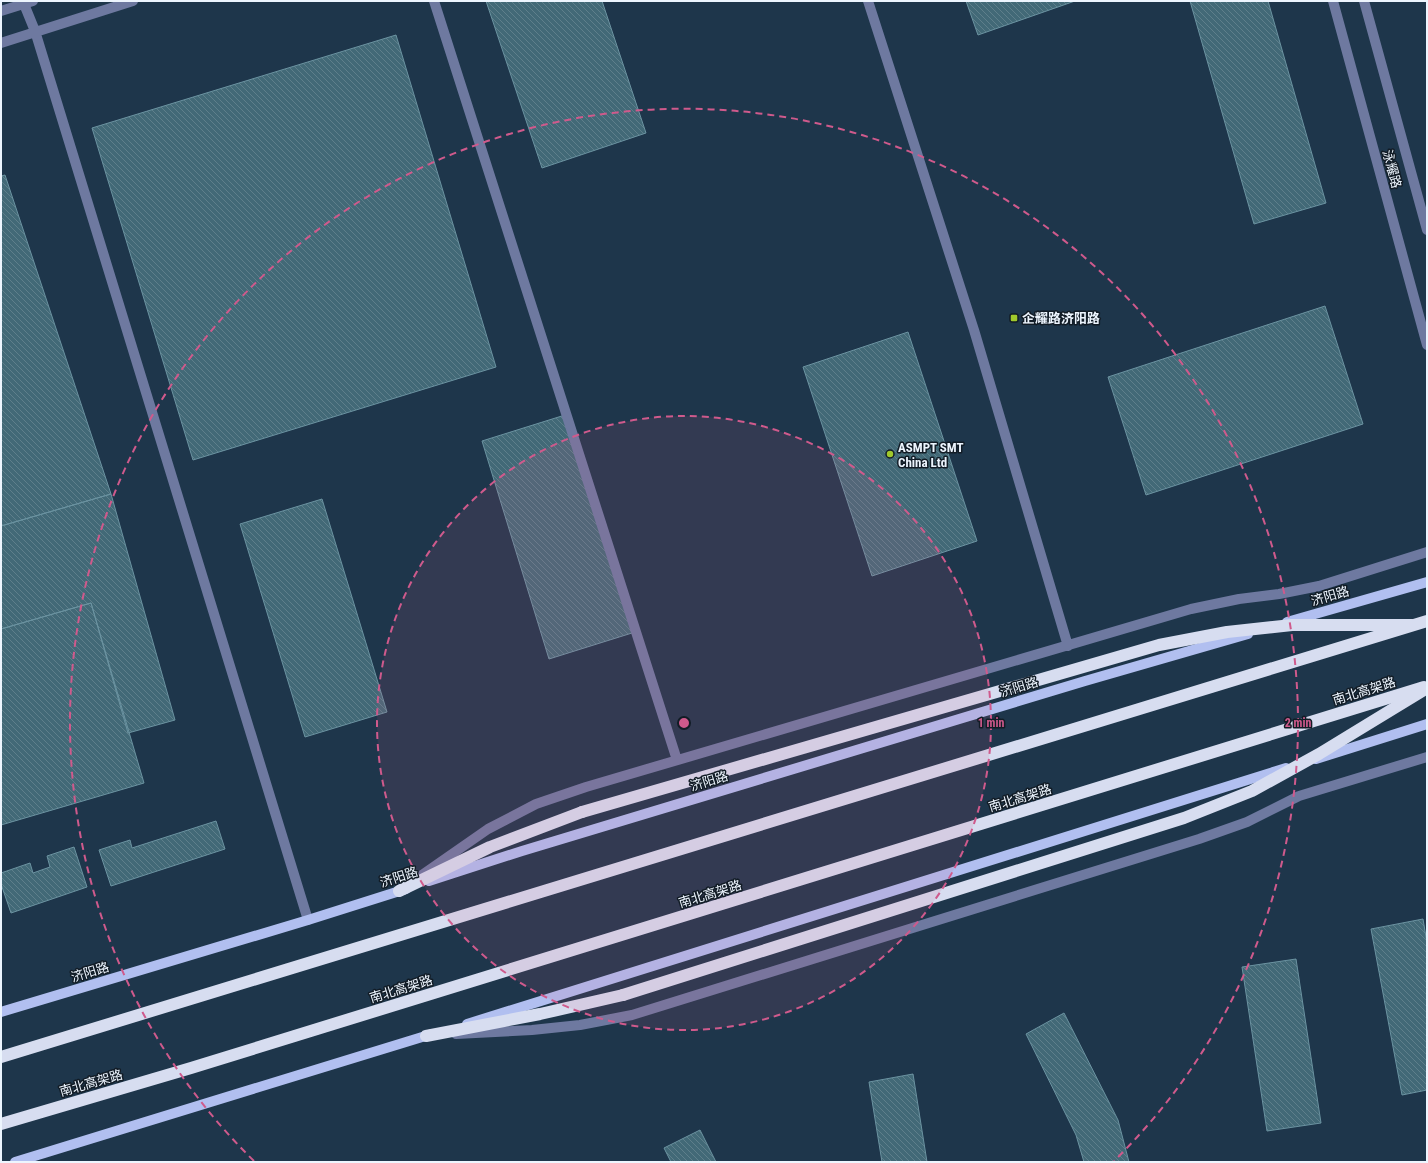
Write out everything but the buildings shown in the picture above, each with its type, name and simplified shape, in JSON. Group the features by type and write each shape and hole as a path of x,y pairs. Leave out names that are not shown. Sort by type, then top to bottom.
{"highway":[{"path":"1,1056 1427,621"},
{"path":"399,891 490,847 582,812 1159,645 1227,632 1292,625 1412,625"},
{"path":"426,1036 540,1014 623,995 1184,818 1252,791 1319,754 1427,687"},
{"name":"南北高架路","path":"1,1124 268,1044 1427,687"}],"main road":[{"name":"济阳路","path":"1,1012 308,920 522,851 1085,681 1427,582"},
{"path":"16,1162 426,1036 1427,724"}],"street":[{"path":"1,43 132,1"},
{"path":"434,1 677,760"},
{"path":"868,1 974,330 1068,646"},
{"name":"泳耀路","path":"1333,1 1427,345"},
{"name":"泳耀路","path":"1364,1 1427,230"},
{"path":"1,11 29,2 35,32 308,920"},
{"path":"399,891 488,828 536,804 586,787 1191,609 1239,599 1279,594 1319,586 1427,552"},
{"path":"426,1036 532,1030 580,1025 632,1015 1199,839 1247,822 1299,796 1427,756"}],"place":[{"name":"企耀路济阳路","path":"1014,318"},
{"name":"ASMPT SMT China Ltd","path":"890,454"}]}
